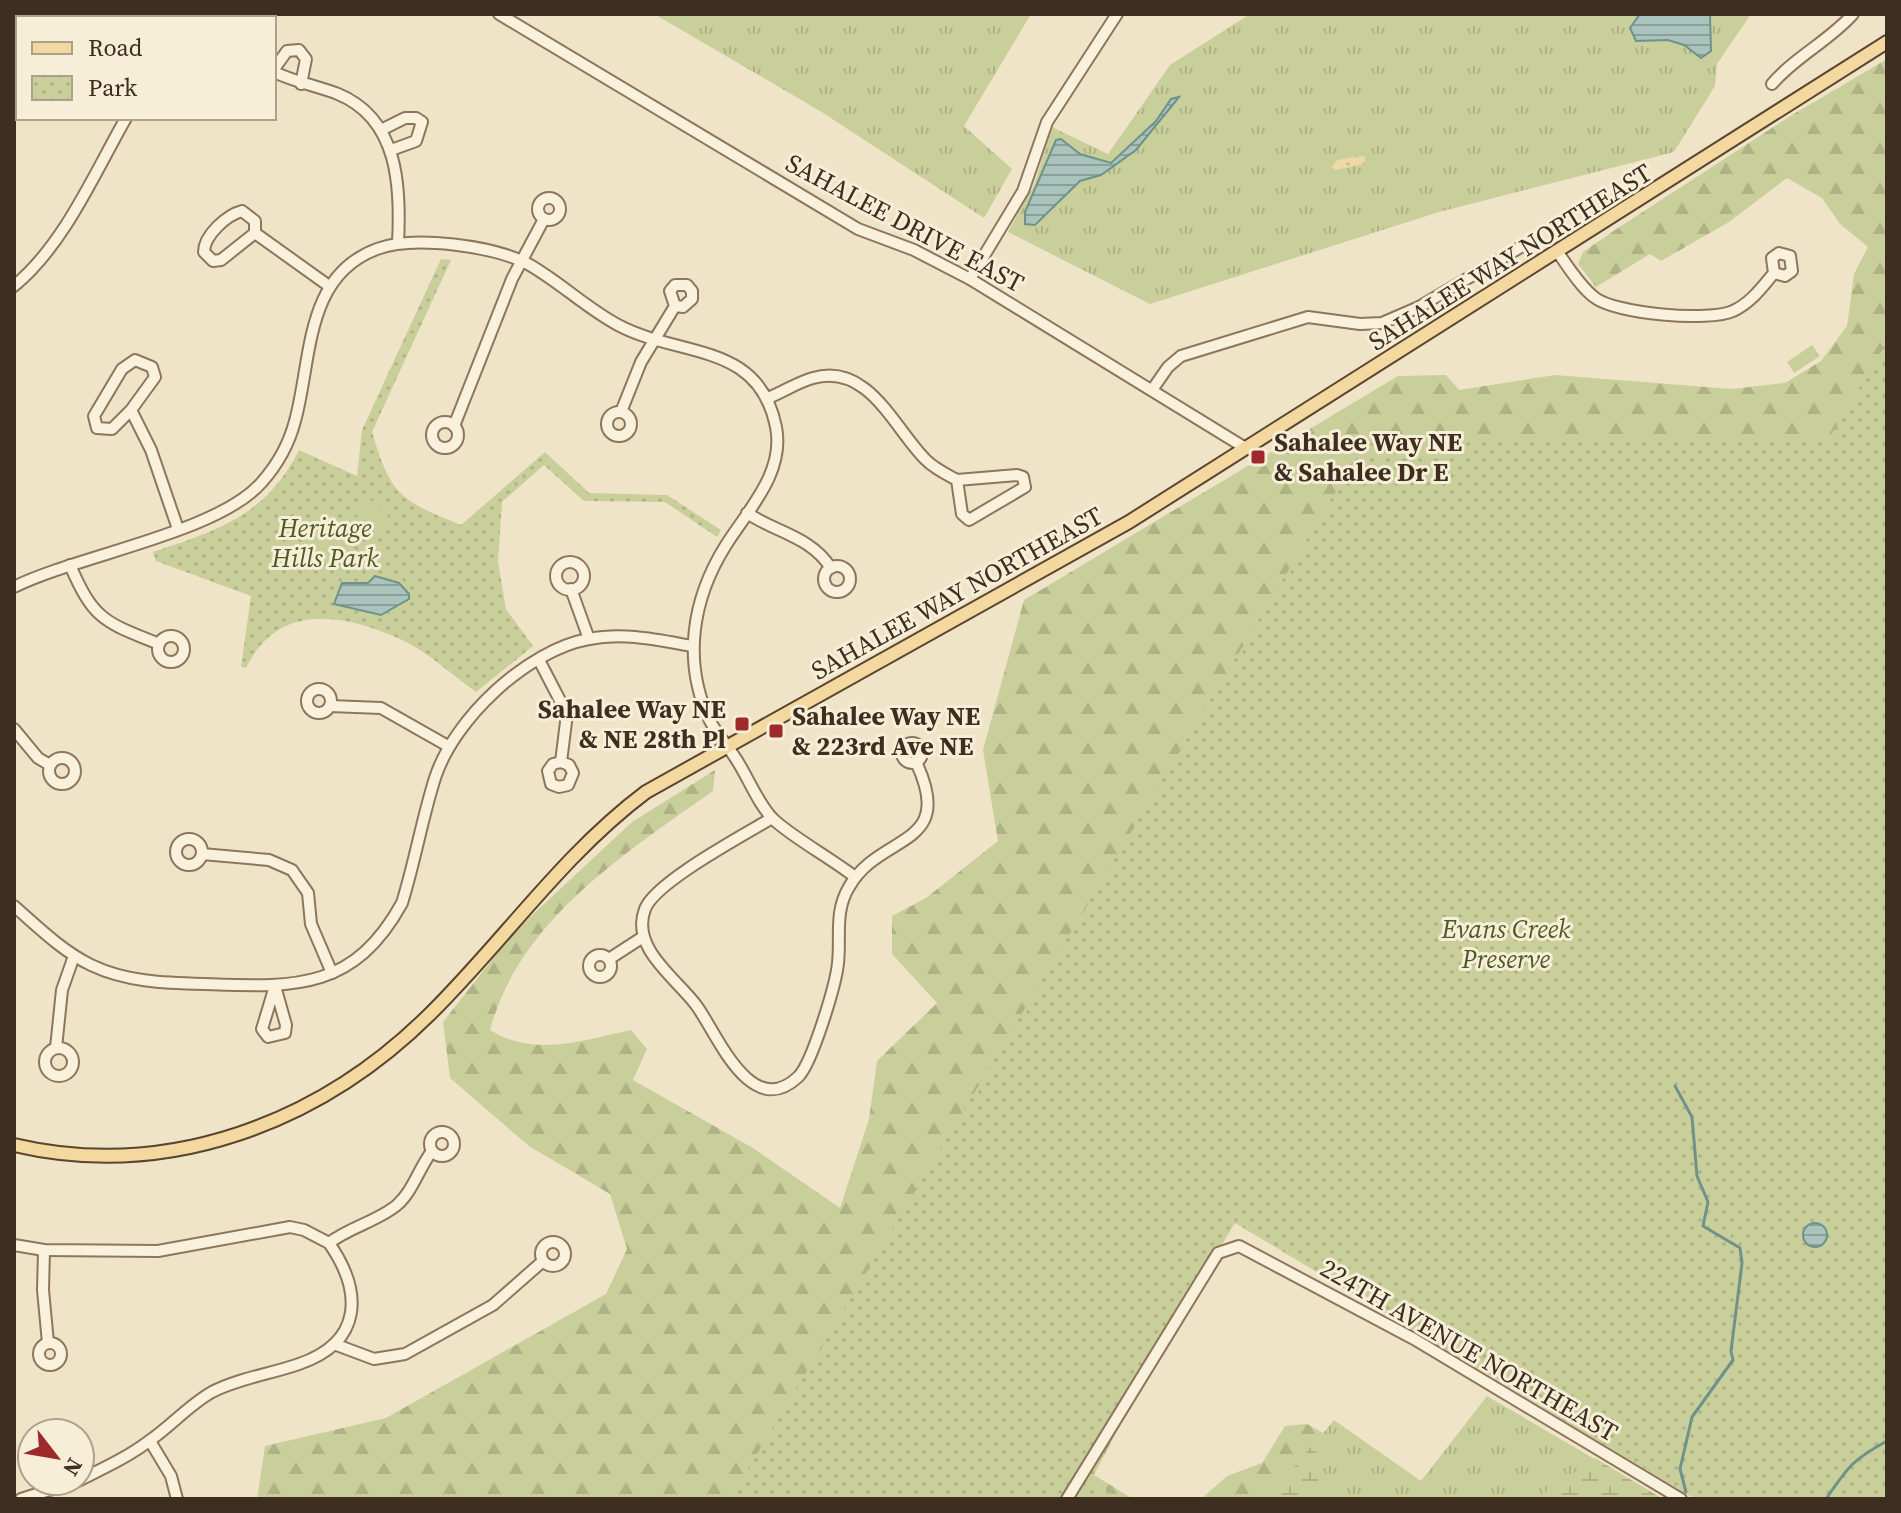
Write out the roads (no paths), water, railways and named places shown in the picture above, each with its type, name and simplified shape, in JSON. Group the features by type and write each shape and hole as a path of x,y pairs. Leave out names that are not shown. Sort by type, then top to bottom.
{"main road":[{"name":"SAHALEE WAY NORTHEAST","path":"14,1145 66,1154 153,1152 223,1141 294,1114 354,1079 432,1013 605,825 646,792 1024,583 1247,449 1559,254 1887,42"}],"street":[{"name":"SAHALEE DRIVE EAST","path":"499,14 858,229 924,255 970,279 1247,449"},
{"path":"970,279 1023,191 1047,122 1117,14"},
{"path":"1772,84 1793,62 1837,32 1853,14"},
{"path":"276,67 287,51 299,50 306,59 301,84"},
{"path":"276,71 301,84 355,103 381,130 391,150 400,205 398,243"},
{"path":"381,130 405,118 416,118 422,122 416,141 391,150"},
{"path":"14,286 33,270 79,201 125,120"},
{"path":"235,213 250,214 256,225 255,233 221,260 209,259 204,252 207,240 235,213"},
{"path":"454,426 512,279 524,262 544,219"},
{"path":"255,233 329,286"},
{"path":"1152,390 1168,367 1181,356 1308,317 1371,324 1399,317 1536,238"},
{"path":"14,587 178,529 232,507 248,497 273,468 294,424 315,317 329,286 358,258 398,243 443,244 524,262 618,325 656,341 737,365 768,398 778,441 776,459 707,578 692,646 699,695 713,726 772,818 855,877"},
{"path":"1559,254 1583,285 1602,303 1696,317 1720,316 1739,308 1774,273"},
{"path":"621,412 641,362 675,306"},
{"path":"135,360 141,360 152,367 155,377 131,410 112,429 97,428 94,416 122,369 135,360"},
{"path":"768,398 812,378 835,377 878,400 923,458 957,480 1017,475 1023,477 1025,487 973,520 962,514 957,480"},
{"path":"131,410 151,450 178,529"},
{"path":"747,513 769,527 808,542 831,568"},
{"path":"70,565 84,598 98,616 159,644"},
{"path":"571,589 589,639"},
{"path":"14,906 74,956 93,967 139,981 275,986 302,984 332,973 373,942 402,903 435,776 448,746 472,714 552,651 589,639 642,637 692,646"},
{"path":"539,660 567,714 561,762"},
{"path":"330,706 381,708 448,746"},
{"path":"14,729 38,758 50,765"},
{"path":"772,818 664,885 645,907 643,937 649,950 698,1007 733,1067 765,1086 786,1084 799,1077 808,1060 837,971 836,936 842,902 855,877 911,838 926,819 928,795 916,762"},
{"path":"202,854 269,860 292,870 308,893 311,924 332,973"},
{"path":"609,959 643,937"},
{"path":"56,1048 62,990 74,956"},
{"path":"329,1243 350,1228 394,1207 412,1187 432,1151"},
{"path":"14,1245 44,1250 158,1251 290,1227 304,1230 329,1243 343,1266 354,1299 350,1321 334,1344 302,1364 212,1392 150,1441 96,1471"},
{"name":"224TH AVENUE NORTHEAST","path":"1067,1499 1218,1253 1232,1246 1246,1247 1414,1339 1681,1499"},
{"path":"44,1250 43,1290 48,1343"},
{"path":"334,1344 374,1359 405,1354 493,1305 543,1261"},
{"path":"150,1441 171,1476 177,1499"}],"water":[{"path":"1640,14 1710,14 1711,51 1701,58 1684,45 1668,40 1636,41 1630,28"},
{"path":"1179,97 1136,150 1101,175 1080,181 1035,225 1025,224 1025,212 1056,140 1061,139 1080,154 1111,163 1156,121 1171,99"},
{"path":"375,576 399,583 409,594 409,599 381,615 334,604 342,583 368,583"},
{"path":"1815,1223 1824,1226 1827,1235 1824,1244 1815,1247 1806,1244 1803,1235 1806,1226"}],"waterway":[{"path":"1675,1086 1692,1117 1697,1176 1708,1202 1703,1226 1740,1248 1742,1263 1731,1351 1733,1360 1692,1417 1680,1469 1686,1492"},
{"path":"1826,1499 1852,1465 1887,1441"}],"place":[{"name":"Sahalee Way NE & Sahalee Dr E","path":"1258,457"},
{"name":"Sahalee Way NE & NE 28th Pl","path":"742,724"},
{"name":"Sahalee Way NE & 223rd Ave NE","path":"776,731"}],"park label":[{"name":"Heritage Hills Park","path":"325,543"},
{"name":"Evans Creek Preserve","path":"1506,944"}]}
